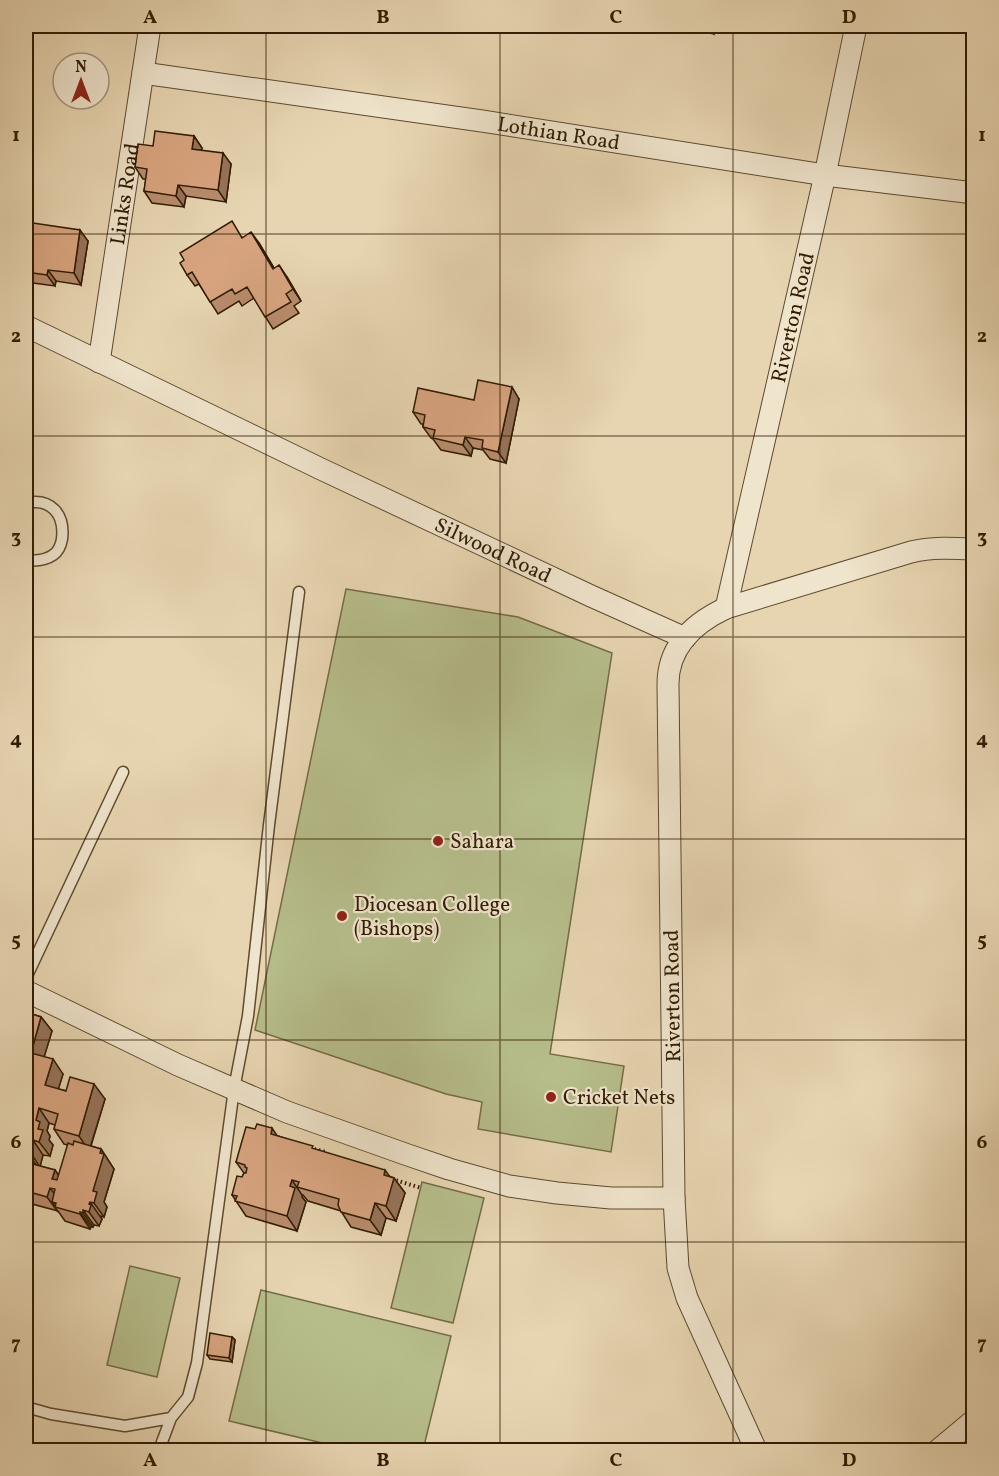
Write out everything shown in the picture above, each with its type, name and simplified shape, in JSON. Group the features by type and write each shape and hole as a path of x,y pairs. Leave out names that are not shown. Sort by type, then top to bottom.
{"street":[{"name":"Links Road","path":"99,362 150,26"},
{"name":"Riverton Road","path":"726,608 825,175 856,26"},
{"name":"Lothian Road","path":"143,73 482,121 825,175 974,193"},
{"name":"Silwood Road","path":"26,326 558,580 685,638"},
{"path":"685,638 709,616 726,608 911,552 941,547 974,549"},
{"name":"Riverton Road","path":"685,638 670,663 668,674 674,1198 678,1268 687,1298 756,1450"},
{"path":"26,991 178,1065 286,1112 449,1169 509,1186 557,1193 611,1198 674,1198"},
{"path":"938,1450 974,1420"}],"lane":[{"path":"26,503 33,501 46,503 55,509 61,519 63,532 61,545 56,554 46,559 26,560"},
{"path":"159,1450 171,1418 188,1397 197,1364 234,1089 248,1016 269,825 299,592"},
{"path":"26,978 123,772"},
{"path":"26,1407 51,1414 125,1426 171,1418"}],"path":[{"path":"390,1178 421,1188"}],"green space":[{"name":"Sahara","path":"346,589 518,617 612,653 550,1054 624,1066 611,1152 478,1129 482,1102 446,1094 255,1030"},
{"path":"422,1182 484,1198 453,1323 391,1308"},
{"path":"130,1266 180,1278 157,1377 107,1365"},
{"path":"261,1290 451,1336 423,1450 352,1450 229,1421"}],"building":[{"path":"155,131 194,136 192,149 223,153 218,190 178,185 176,196 144,191 147,169 135,167 138,144 153,146"},
{"path":"232,221 242,238 251,232 273,269 279,265 293,289 286,294 291,302 265,317 247,287 235,294 232,289 210,302 192,272 187,275 180,263 184,260 180,253"},
{"path":"26,222 80,230 74,273 48,270 47,275 26,272"},
{"path":"478,380 512,387 498,452 482,448 483,440 465,437 463,445 433,438 435,430 423,427 425,415 413,412 418,388 474,400"},
{"path":"26,1012 41,1017 31,1053 53,1059 45,1085 66,1091 70,1077 94,1084 79,1136 54,1129 58,1114 39,1108 36,1120 40,1122 38,1129 43,1130 39,1142 33,1140 30,1152 26,1151 26,1062 28,1053 26,1052"},
{"path":"257,1124 272,1128 271,1134 385,1170 384,1175 394,1178 386,1206 375,1203 370,1220 341,1212 338,1205 339,1199 297,1187 299,1182 292,1180 290,1186 295,1188 287,1216 235,1201 237,1196 232,1195 237,1176 242,1177 247,1168 236,1162 246,1127 255,1129"},
{"path":"74,1141 101,1149 100,1153 104,1154 93,1191 97,1192 94,1203 90,1202 89,1212 83,1210 80,1214 55,1207 56,1203 52,1202 55,1189 50,1188 47,1197 26,1191 26,1172 29,1163 55,1170 52,1179 57,1180 68,1143 73,1145"},
{"path":"210,1333 232,1337 229,1358 207,1355"}],"place":[{"name":"Sahara","path":"438,841"},
{"name":"Diocesan College (Bishops)","path":"342,916"},
{"name":"Cricket Nets","path":"551,1097"}]}
